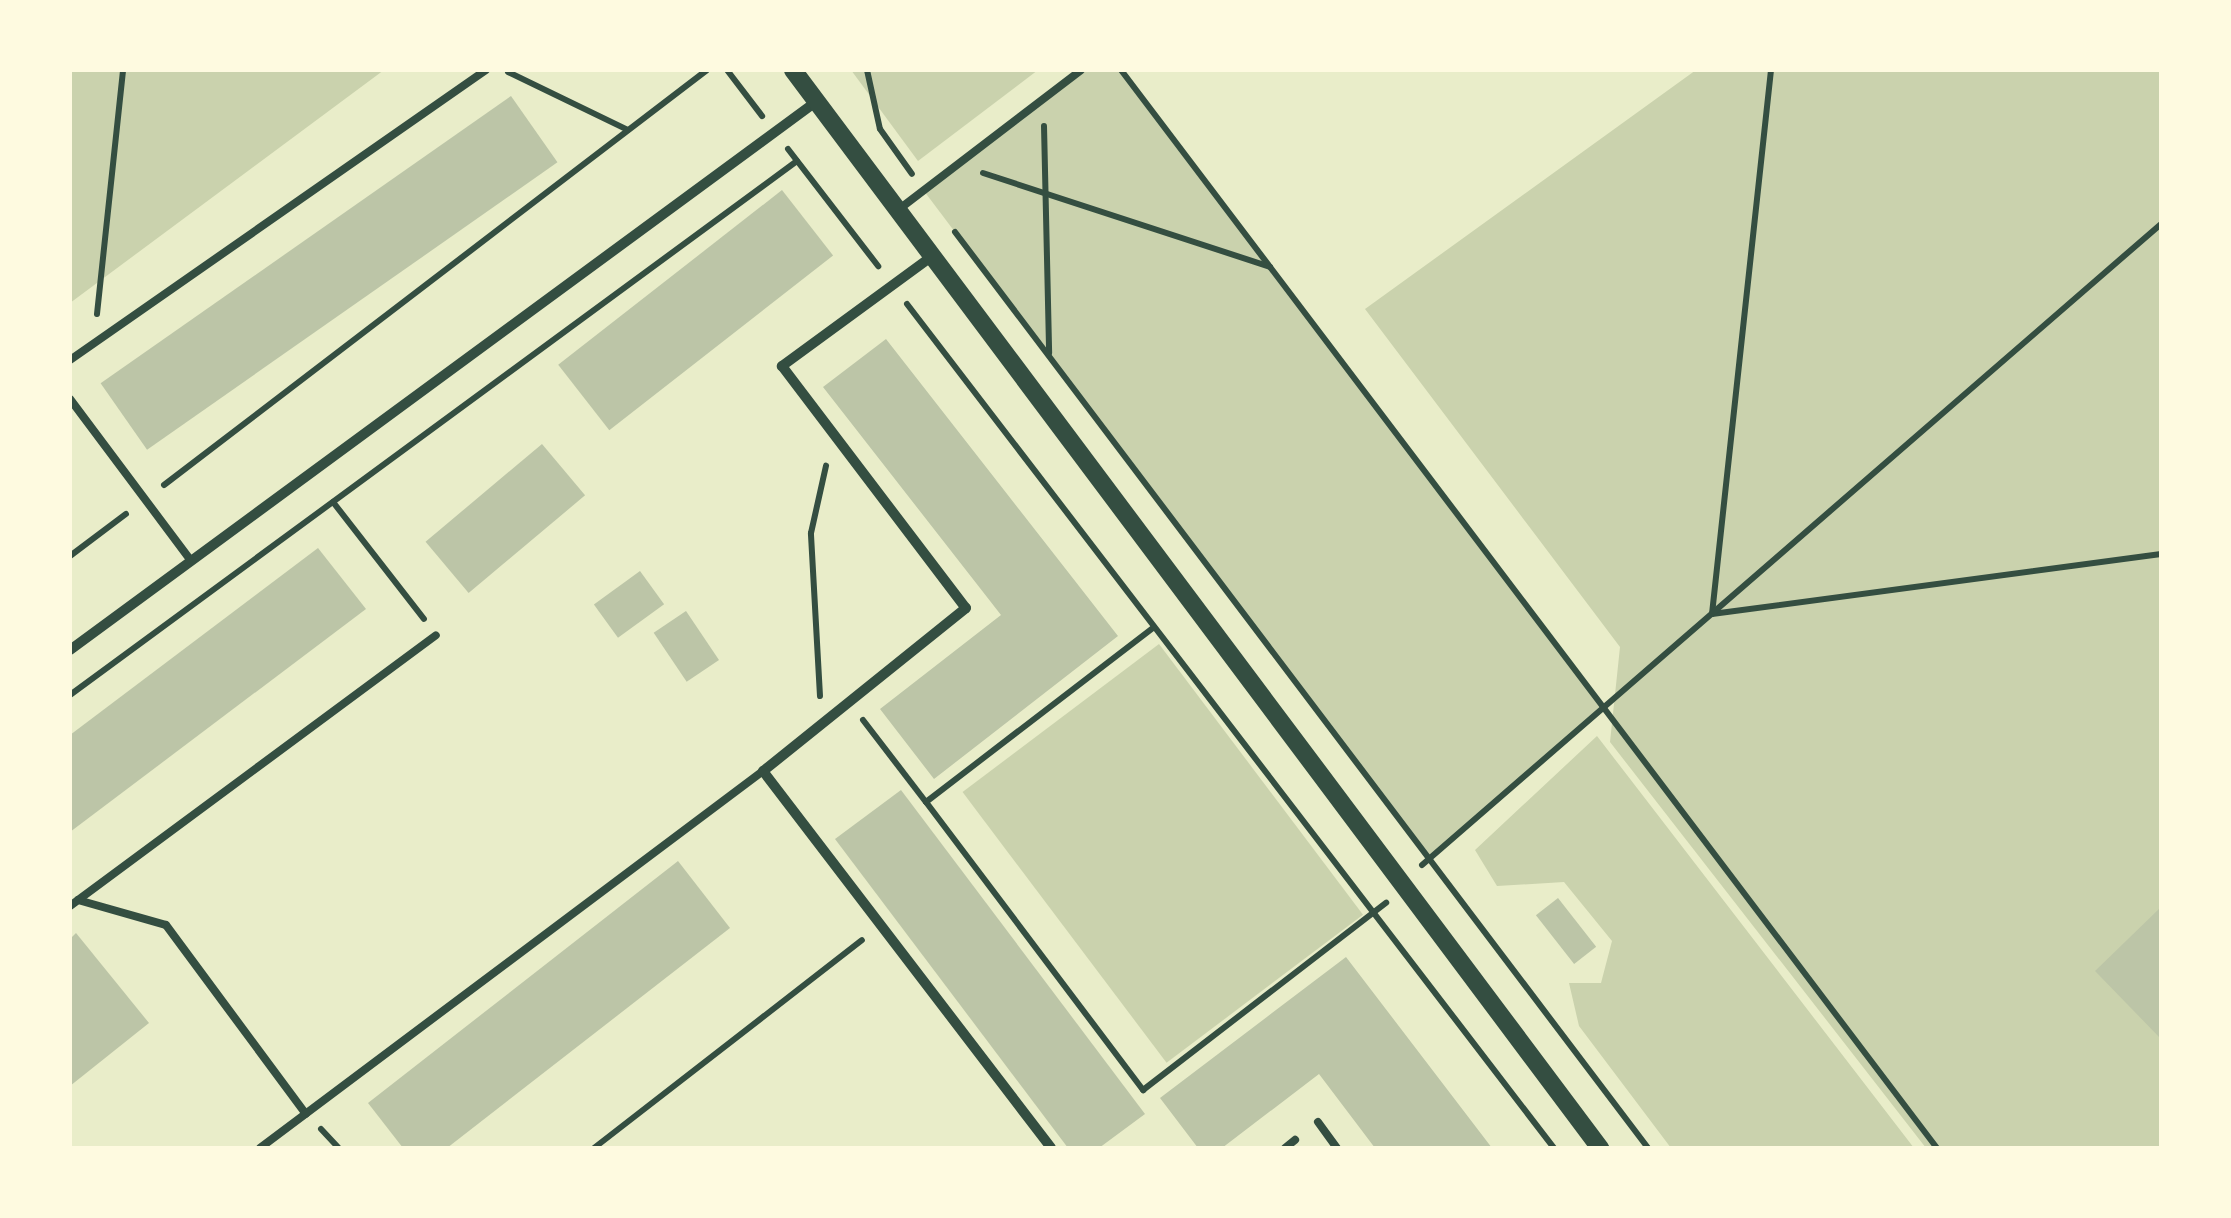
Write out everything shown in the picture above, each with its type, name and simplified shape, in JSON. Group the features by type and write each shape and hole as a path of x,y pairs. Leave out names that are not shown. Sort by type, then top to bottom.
{"street":[{"path":"793,70 1600,1148"},
{"path":"70,650 817,101"},
{"path":"931,257 782,366 966,608 763,771 1052,1148"}],"lane":[{"path":"70,360 486,70"},
{"path":"896,212 1081,70"},
{"path":"70,399 191,561"},
{"path":"74,903 436,635"},
{"path":"260,1148 763,771"},
{"path":"74,903 166,925 306,1114"},
{"path":"1318,1122 1338,1148"},
{"path":"1286,1148 1295,1140"}],"path":[{"path":"89,349 108,260 123,70"},
{"path":"504,70 628,130"},
{"path":"70,556 708,70"},
{"path":"727,70 1554,1148"},
{"path":"867,70 880,129 924,191 1648,1148"},
{"path":"1120,70 1937,1148"},
{"path":"1712,614 1771,70"},
{"path":"1042,100 1049,193 1048,355"},
{"path":"70,694 797,161"},
{"path":"958,165 1270,268"},
{"path":"850,703 1143,1090 1376,916 1401,882 2161,224"},
{"path":"820,705 811,533 828,458"},
{"path":"334,502 436,635"},
{"path":"1712,614 2161,554"},
{"path":"926,802 1154,627"},
{"path":"594,1148 880,927"}],"green space":[{"path":"70,70 384,70 70,303"},
{"path":"851,70 1038,70 918,161"},
{"path":"1081,70 1121,70 1602,707 1428,859 924,191"},
{"path":"1696,70 2161,70 2161,1148 1926,1148 1610,742 1620,647 1365,309"},
{"path":"1159,644 1363,915 1167,1063 963,792"},
{"path":"1597,736 1914,1148 1671,1148 1579,1026 1569,983 1601,983 1612,941 1564,882 1497,886 1475,850"}],"building":[{"path":"511,96 557,162 147,450 101,383"},
{"path":"782,190 833,255 609,430 558,365"},
{"path":"886,339 1118,636 934,779 880,709 1001,615 823,387"},
{"path":"542,444 585,495 469,593 426,542"},
{"path":"318,548 366,609 70,832 70,735"},
{"path":"640,571 664,604 618,638 594,605"},
{"path":"686,611 719,660 687,682 654,633"},
{"path":"901,790 1145,1114 1099,1148 1068,1148 835,839"},
{"path":"678,861 730,928 447,1148 403,1148 368,1103"},
{"path":"1558,898 1596,947 1574,964 1536,915"},
{"path":"2161,907 2161,1039 2095,971"},
{"path":"76,933 149,1023 70,1086 70,939"},
{"path":"1346,957 1492,1148 1375,1148 1319,1074 1222,1148 1198,1148 1160,1098"}]}
